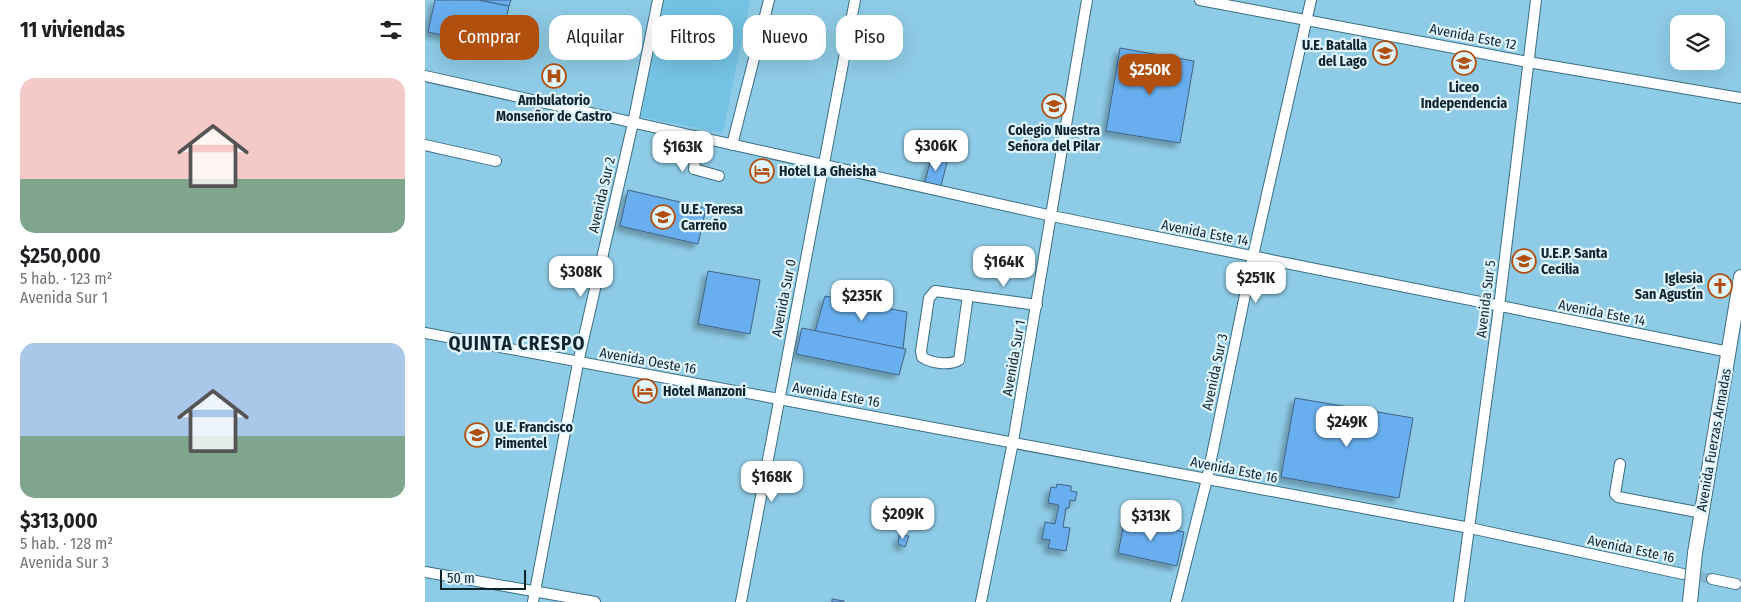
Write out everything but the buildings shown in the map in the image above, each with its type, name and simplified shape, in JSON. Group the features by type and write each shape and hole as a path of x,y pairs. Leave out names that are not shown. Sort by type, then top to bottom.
{"main road":[{"name":"Avenida Fuerzas Armadas","path":"1690,602 1695,553 1741,277"}],"street":[{"name":"Avenida Sur 2","path":"533,602 578,363 633,123 658,0"},
{"path":"732,145 769,0"},
{"name":"Avenida Sur 0","path":"741,602 855,0"},
{"name":"Avenida Sur 1","path":"981,602 1013,442 1087,0"},
{"name":"Avenida Este 12","path":"1200,0 1528,62 1741,98"},
{"name":"Avenida Sur 3","path":"1176,602 1207,479 1253,256 1311,0"},
{"name":"Avenida Sur 5","path":"1459,602 1499,307 1536,0"},
{"name":"Avenida Este 14","path":"425,76 1052,216 1729,352"},
{"path":"700,138 694,168 719,176"},
{"path":"425,145 496,161"},
{"path":"968,295 959,360 954,363 939,362 926,360 921,357 929,298 935,291 968,295 1037,305"},
{"name":"Avenida Oeste 16","path":"425,333 779,399"},
{"name":"Avenida Este 16","path":"779,399 1470,528 1683,574"},
{"path":"1620,464 1615,494 1618,497 1702,513"},
{"path":"425,572 595,602"},
{"path":"1712,579 1735,584"}],"shaded area":[{"path":"425,0 1741,0 1741,602 425,602"},
{"path":"664,0 750,0 747,15 743,15 743,34 723,133 641,117 652,60 733,60 733,15 661,15"}],"tunnel":[{"path":"1686,575 1712,579"}],"place":[{"name":"U.E. Batalla del Lago","path":"1385,53"},
{"name":"Liceo Independencia","path":"1464,63"},
{"name":"Ambulatorio Monseñor de Castro","path":"554,76"},
{"name":"Colegio Nuestra Señora del Pilar","path":"1054,106"},
{"name":"Hotel La Gheisha","path":"762,171"},
{"name":"U.E. Teresa Carreño","path":"663,217"},
{"name":"U.E.P. Santa Cecilia","path":"1524,261"},
{"name":"Iglesia San Agustín","path":"1720,286"},
{"name":"Hotel Manzoni","path":"645,391"},
{"name":"U.E. Francisco Pimentel","path":"477,435"}],"district":[{"name":"QUINTA CRESPO","path":"517,343"}]}
